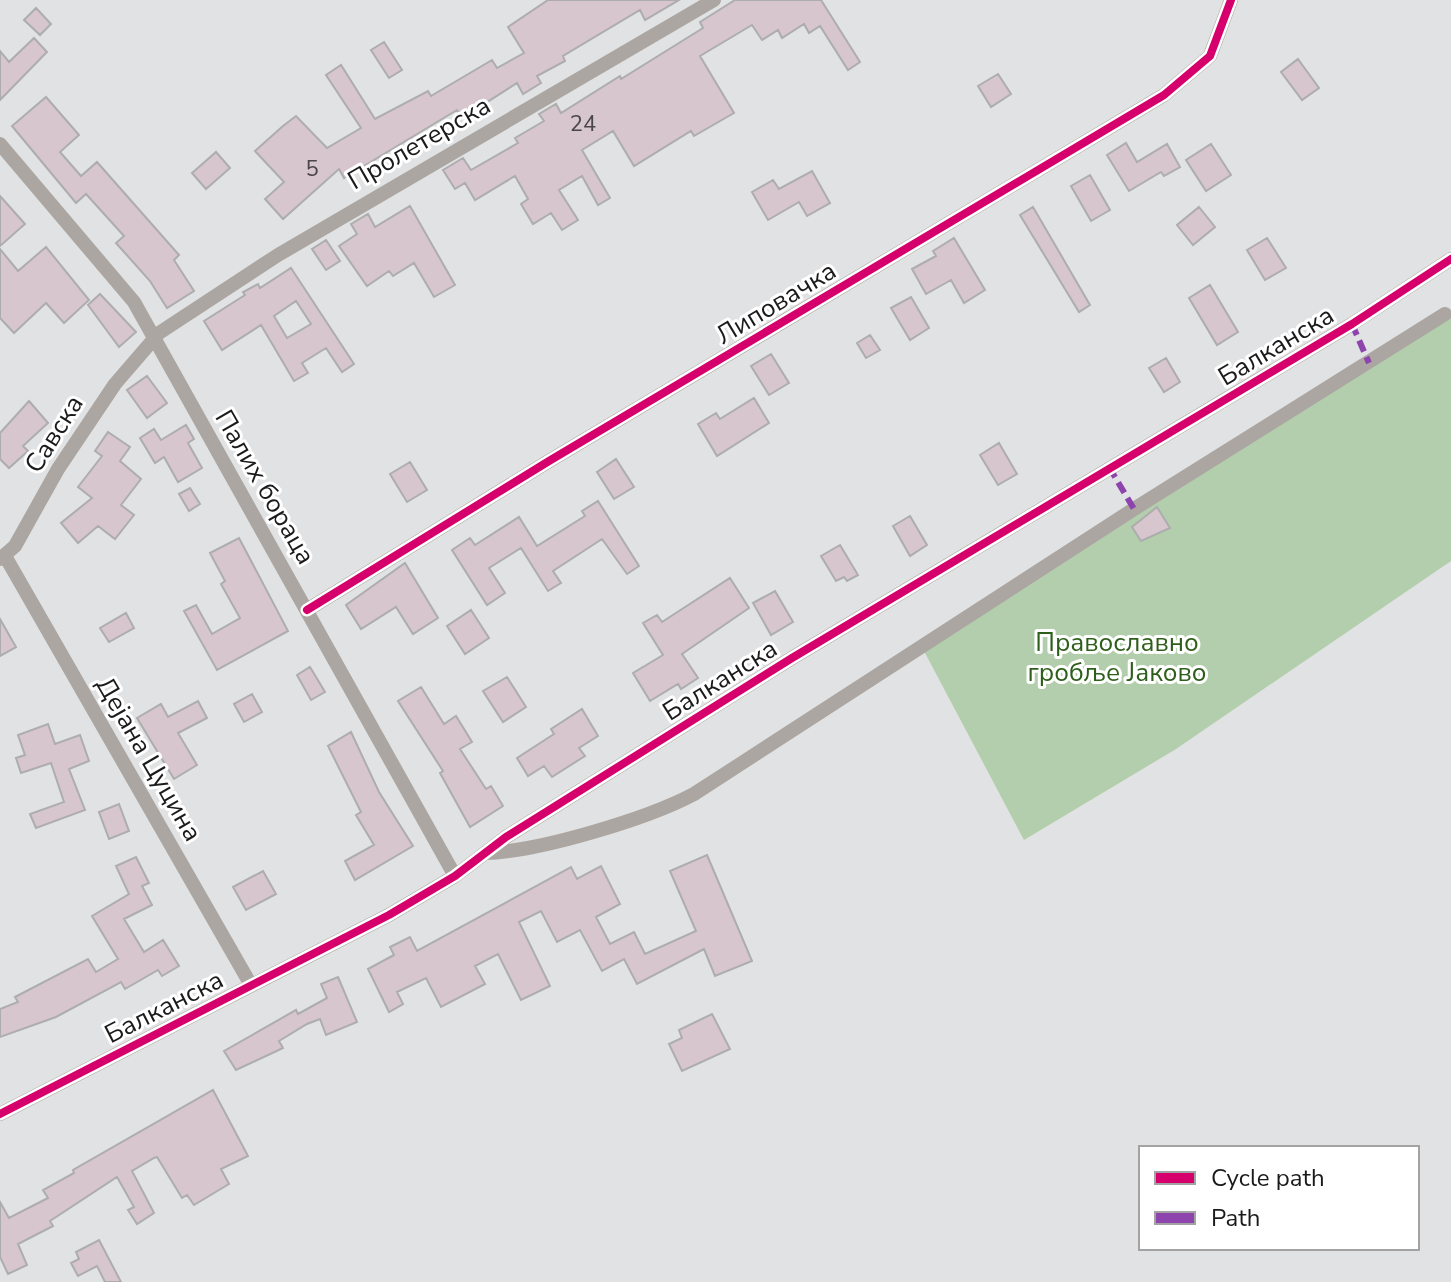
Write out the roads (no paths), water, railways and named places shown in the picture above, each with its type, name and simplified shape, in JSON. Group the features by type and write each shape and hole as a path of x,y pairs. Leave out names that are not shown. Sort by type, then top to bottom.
{"street":[{"name":"Пролетерска","path":"154,337 278,255 714,0"},
{"name":"Липовачка","path":"307,610 549,461 1164,95 1210,56 1231,0"},
{"name":"Палих бораца","path":"0,144 122,285 455,876"},
{"name":"Балканска","path":"0,1114 389,915 455,876 485,853 792,658 1352,324 1451,259"},
{"path":"485,853 527,849 654,812 694,794 1134,509 1445,314"},
{"name":"Савска","path":"2,558 24,531 77,439 154,337"},
{"name":"Дејана Цуцина","path":"2,558 251,985"}],"park label":[{"name":"Православно гробље Јаково","path":"1117,657"}]}
